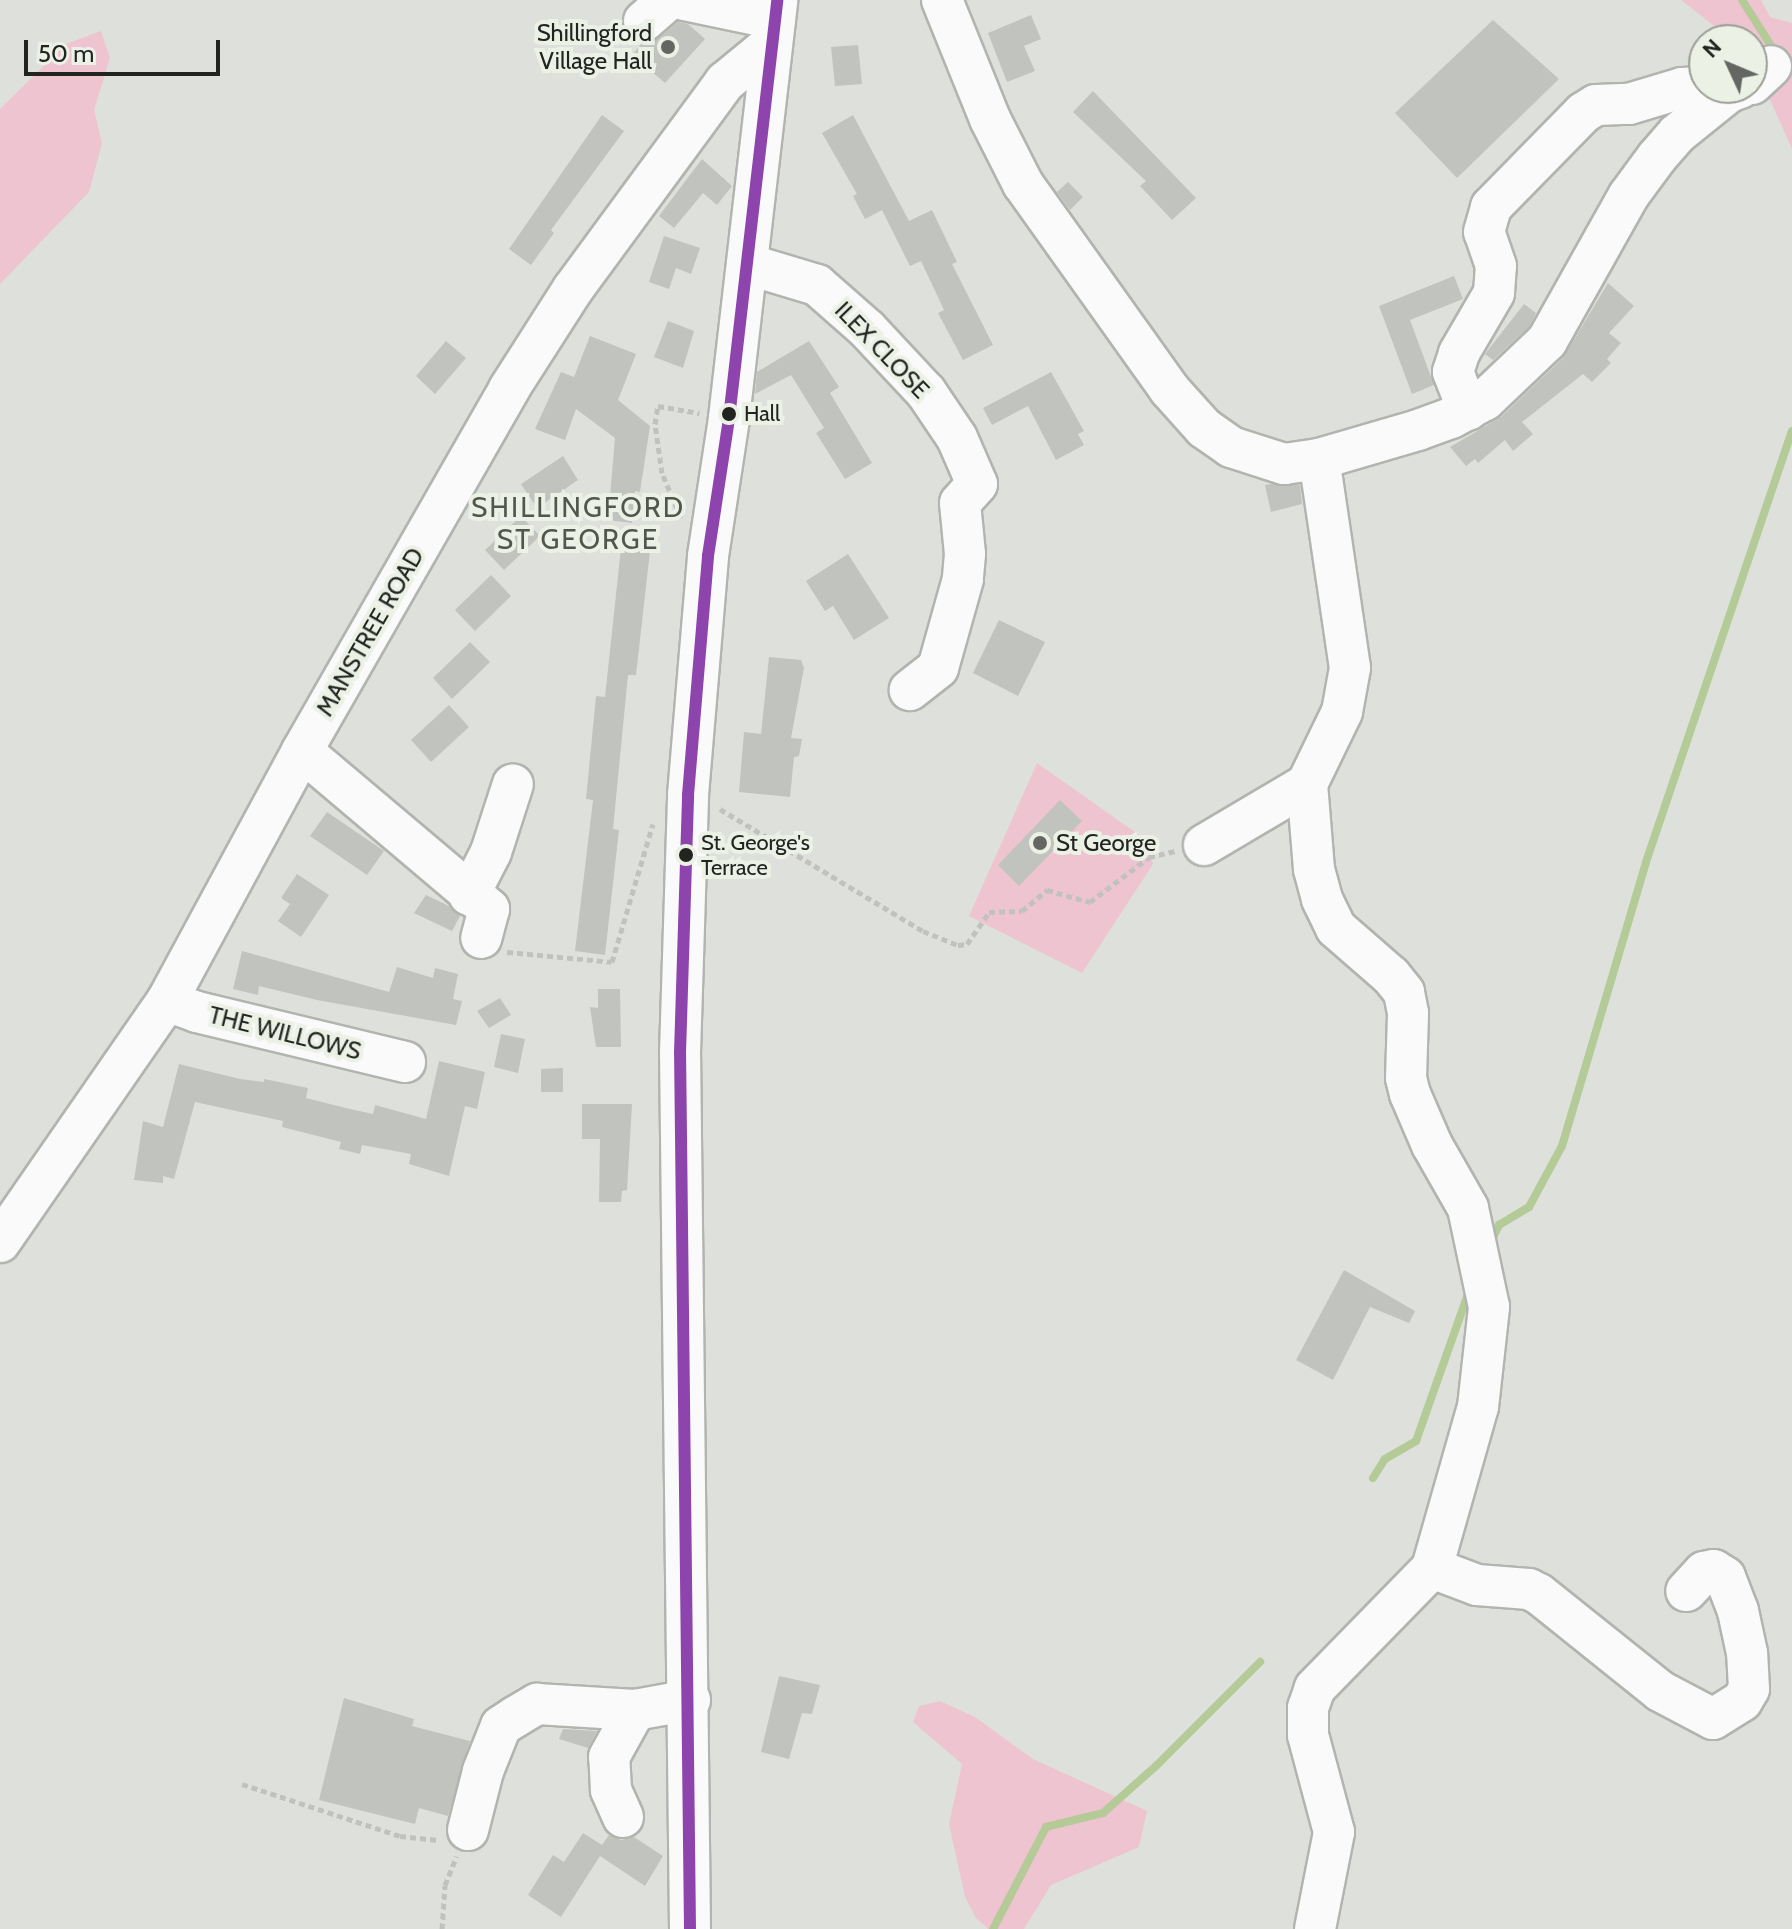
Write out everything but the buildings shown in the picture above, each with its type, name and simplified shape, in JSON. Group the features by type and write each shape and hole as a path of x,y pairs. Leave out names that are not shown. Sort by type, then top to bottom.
{"street":[{"path":"684,0 774,21 729,418 708,556 699,798 680,1053 690,1700 690,1929"},
{"path":"942,0 990,119 1023,184 1169,389 1204,428 1231,447 1284,464 1319,459 1418,430 1468,410 1519,371 1547,341 1629,195 1677,134 1711,104"},
{"name":"MANSTREE ROAD","path":"0,1242 167,1001 302,751 509,389 573,289 725,82 774,21"},
{"path":"1468,410 1453,372 1459,353 1494,293 1496,266 1484,232 1491,207 1583,113 1596,105 1629,104 1688,88"},
{"name":"ILEX CLOSE","path":"747,264 817,285 867,329 926,392 957,438 977,484 960,503 965,554 963,579 938,668 910,690"},
{"path":"1315,1929 1334,1832 1308,1735 1308,1708 1315,1688 1432,1568 1478,1407 1489,1307 1468,1208 1432,1145 1410,1094 1406,1078 1408,1013 1404,992 1391,976 1336,928 1322,899 1309,834 1307,784 1342,712 1350,668 1319,459"},
{"path":"302,751 489,909 481,938"},
{"path":"469,895 491,852 513,784"},
{"path":"1204,845 1307,784"},
{"name":"THE WILLOWS","path":"167,1001 197,1012 405,1062"},
{"path":"1432,1568 1477,1585 1529,1589 1539,1594 1660,1691 1713,1719 1742,1701 1749,1689 1747,1653 1738,1611 1725,1577 1714,1570 1704,1572 1686,1591"},
{"path":"466,1836 483,1771 501,1726 537,1704 635,1710 690,1700"},
{"path":"623,1817 611,1790 609,1757 635,1710"}],"path":[{"path":"481,938 509,953 612,962 656,812 699,798 923,931 958,945 967,944 989,912 1022,911 1047,890 1090,902 1149,857 1204,845"},
{"path":"242,1784 400,1836 466,1836 445,1885 442,1929"}],"shaded area":[{"path":"1681,0 1761,0 1770,17 1792,23 1792,149 1768,95 1768,24 1712,24"},
{"path":"101,31 110,58 94,110 102,143 89,192 0,284 0,109 66,44"},
{"path":"1037,763 1142,837 1153,864 1082,973 969,916"},
{"path":"940,1701 975,1717 1033,1759 1147,1811 1139,1847 1051,1885 1024,1929 988,1929 976,1918 965,1897 949,1824 962,1764 913,1722 919,1706"}],"waterway":[{"path":"1742,0 1777,55"},
{"path":"1490,1244 1499,1225 1529,1207 1562,1146 1646,862 1792,431"},
{"path":"1373,1478 1385,1459 1416,1441 1471,1286"},
{"path":"993,1929 1046,1827 1103,1813 1157,1765 1260,1662"}],"transit line":[{"path":"690,1929 680,1053 688,795 708,556 729,418 777,0"}],"place":[{"name":"Shillingford Village Hall","path":"668,47"},
{"name":"Hall","path":"729,414"},
{"name":"St George","path":"1040,843"},
{"name":"St. George's Terrace","path":"686,855"}],"district":[{"name":"SHILLINGFORD ST GEORGE","path":"578,523"}]}
